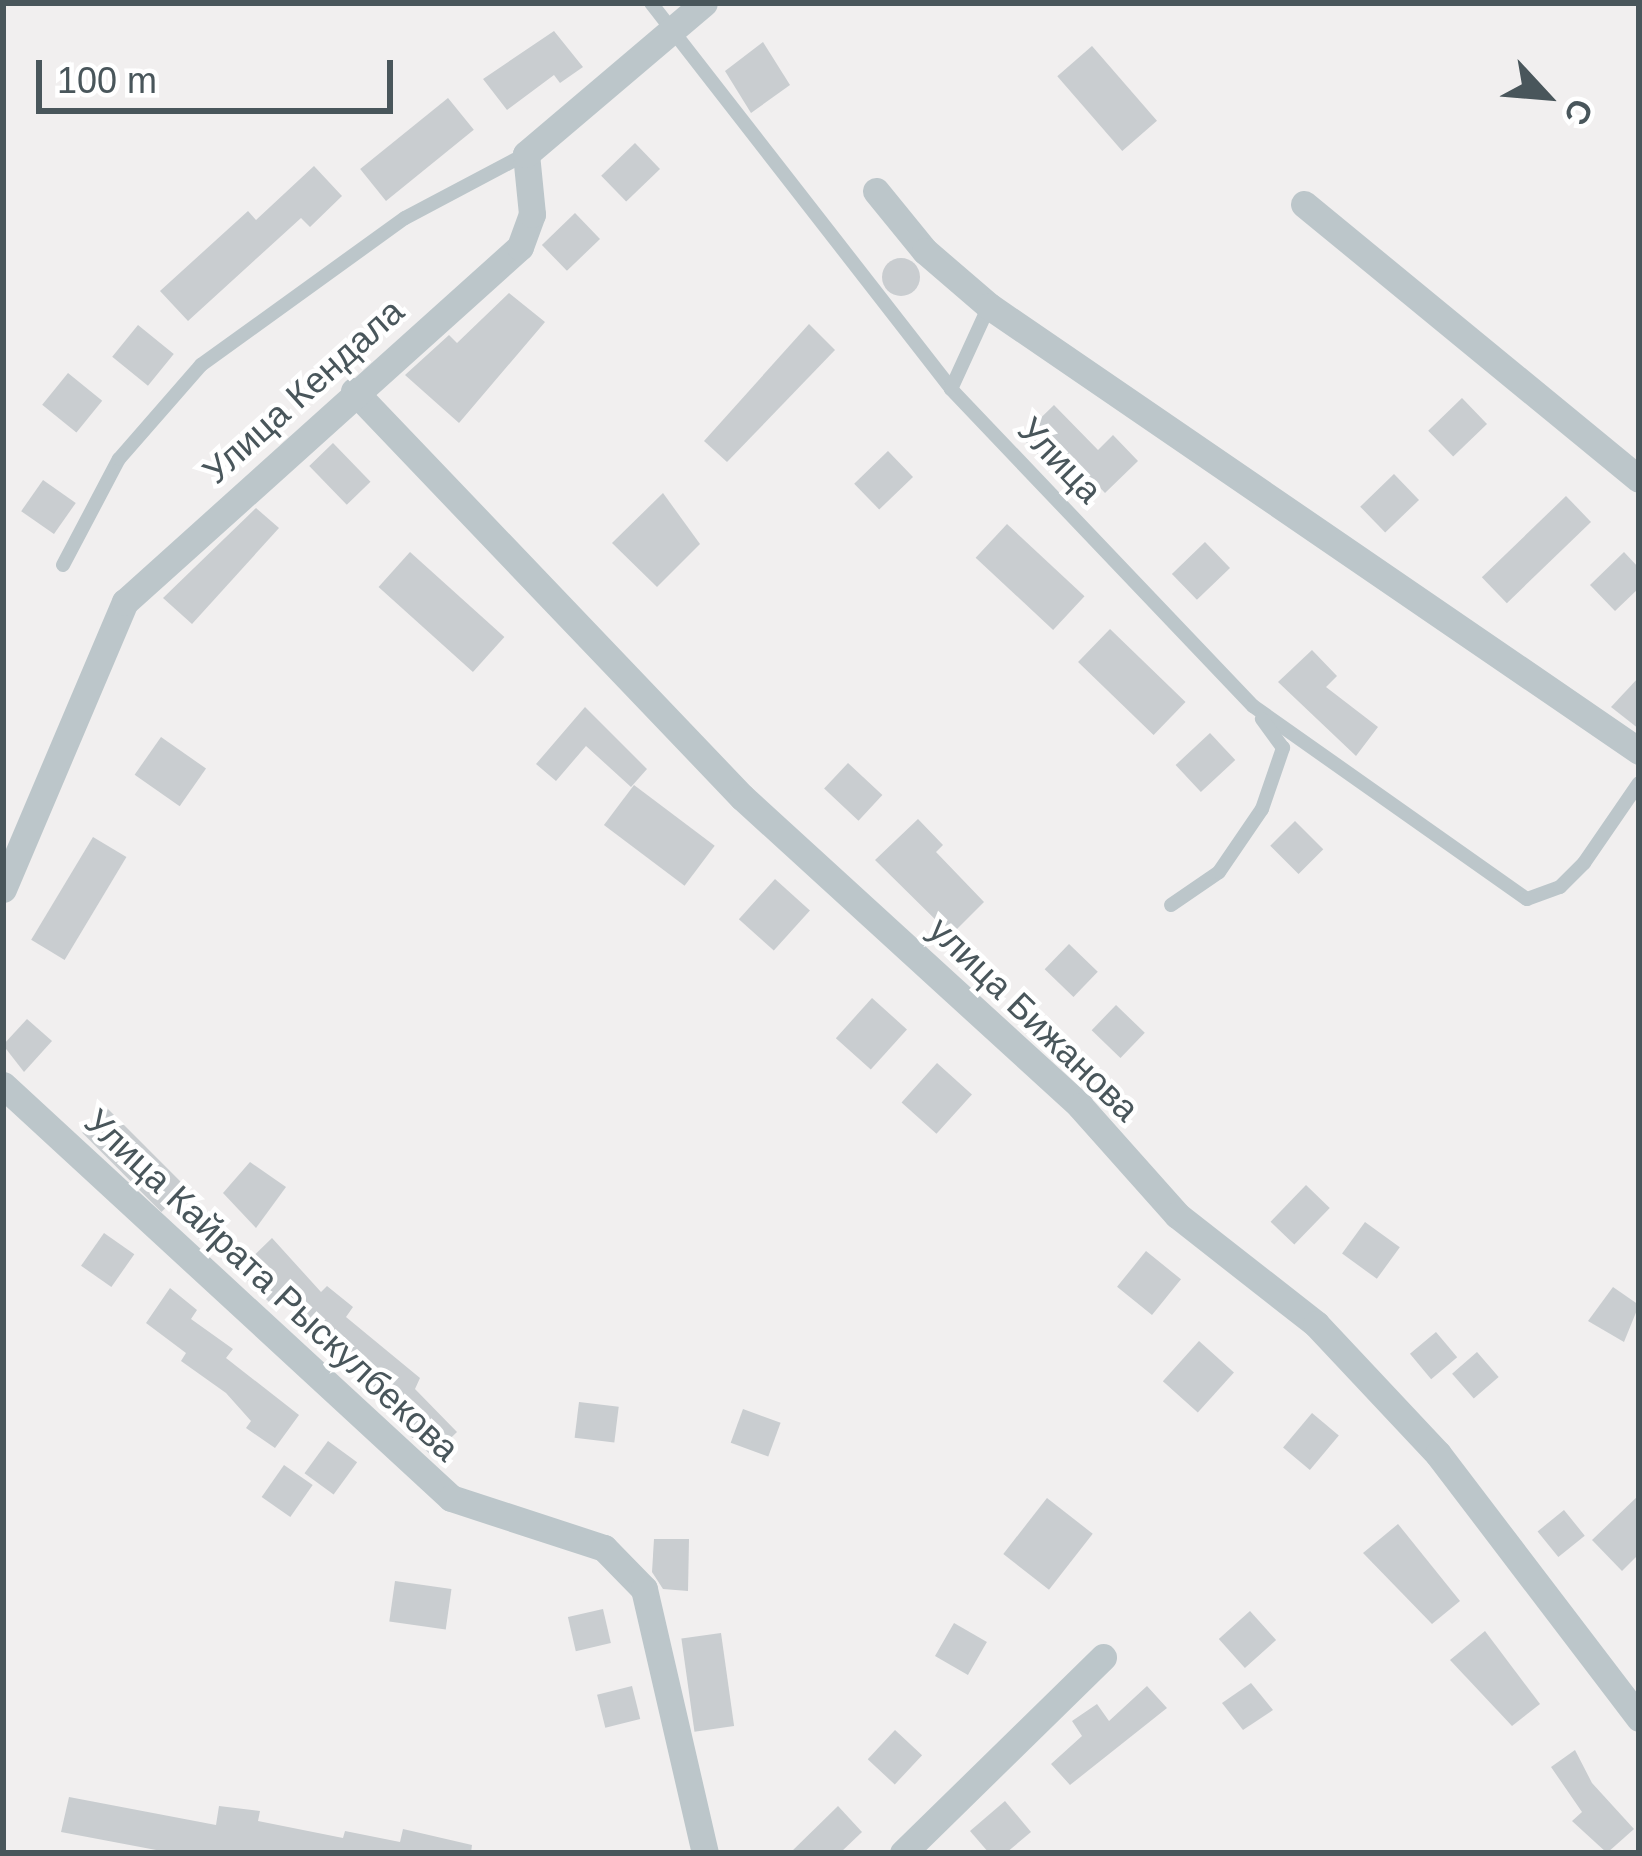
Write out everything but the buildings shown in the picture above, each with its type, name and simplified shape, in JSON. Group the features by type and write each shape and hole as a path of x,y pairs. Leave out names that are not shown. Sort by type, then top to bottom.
{"street":[{"path":"526,154 704,3"},
{"name":"Улица Кендала","path":"3,889 125,602 520,247 532,214 526,154"},
{"path":"876,191 926,251 989,306 1639,751"},
{"path":"1304,204 1639,478"},
{"name":"улица Бижанова","path":"355,391 742,797 1080,1106 1178,1215 1316,1324 1438,1454 1639,1718"},
{"name":"Улица Кайрата Рыскулбекова","path":"3,1085 451,1498 604,1548 644,1589 706,1853"},
{"path":"903,1853 1103,1657"}],"lane":[{"name":"Улица","path":"651,3 951,389 1252,706 1498,886 1527,899 1560,887 1639,783"},
{"path":"62,565 119,459 200,364 406,218 526,154"},
{"path":"951,389 989,306"},
{"path":"1171,905 1219,872 1262,809 1283,748 1252,706"}]}
